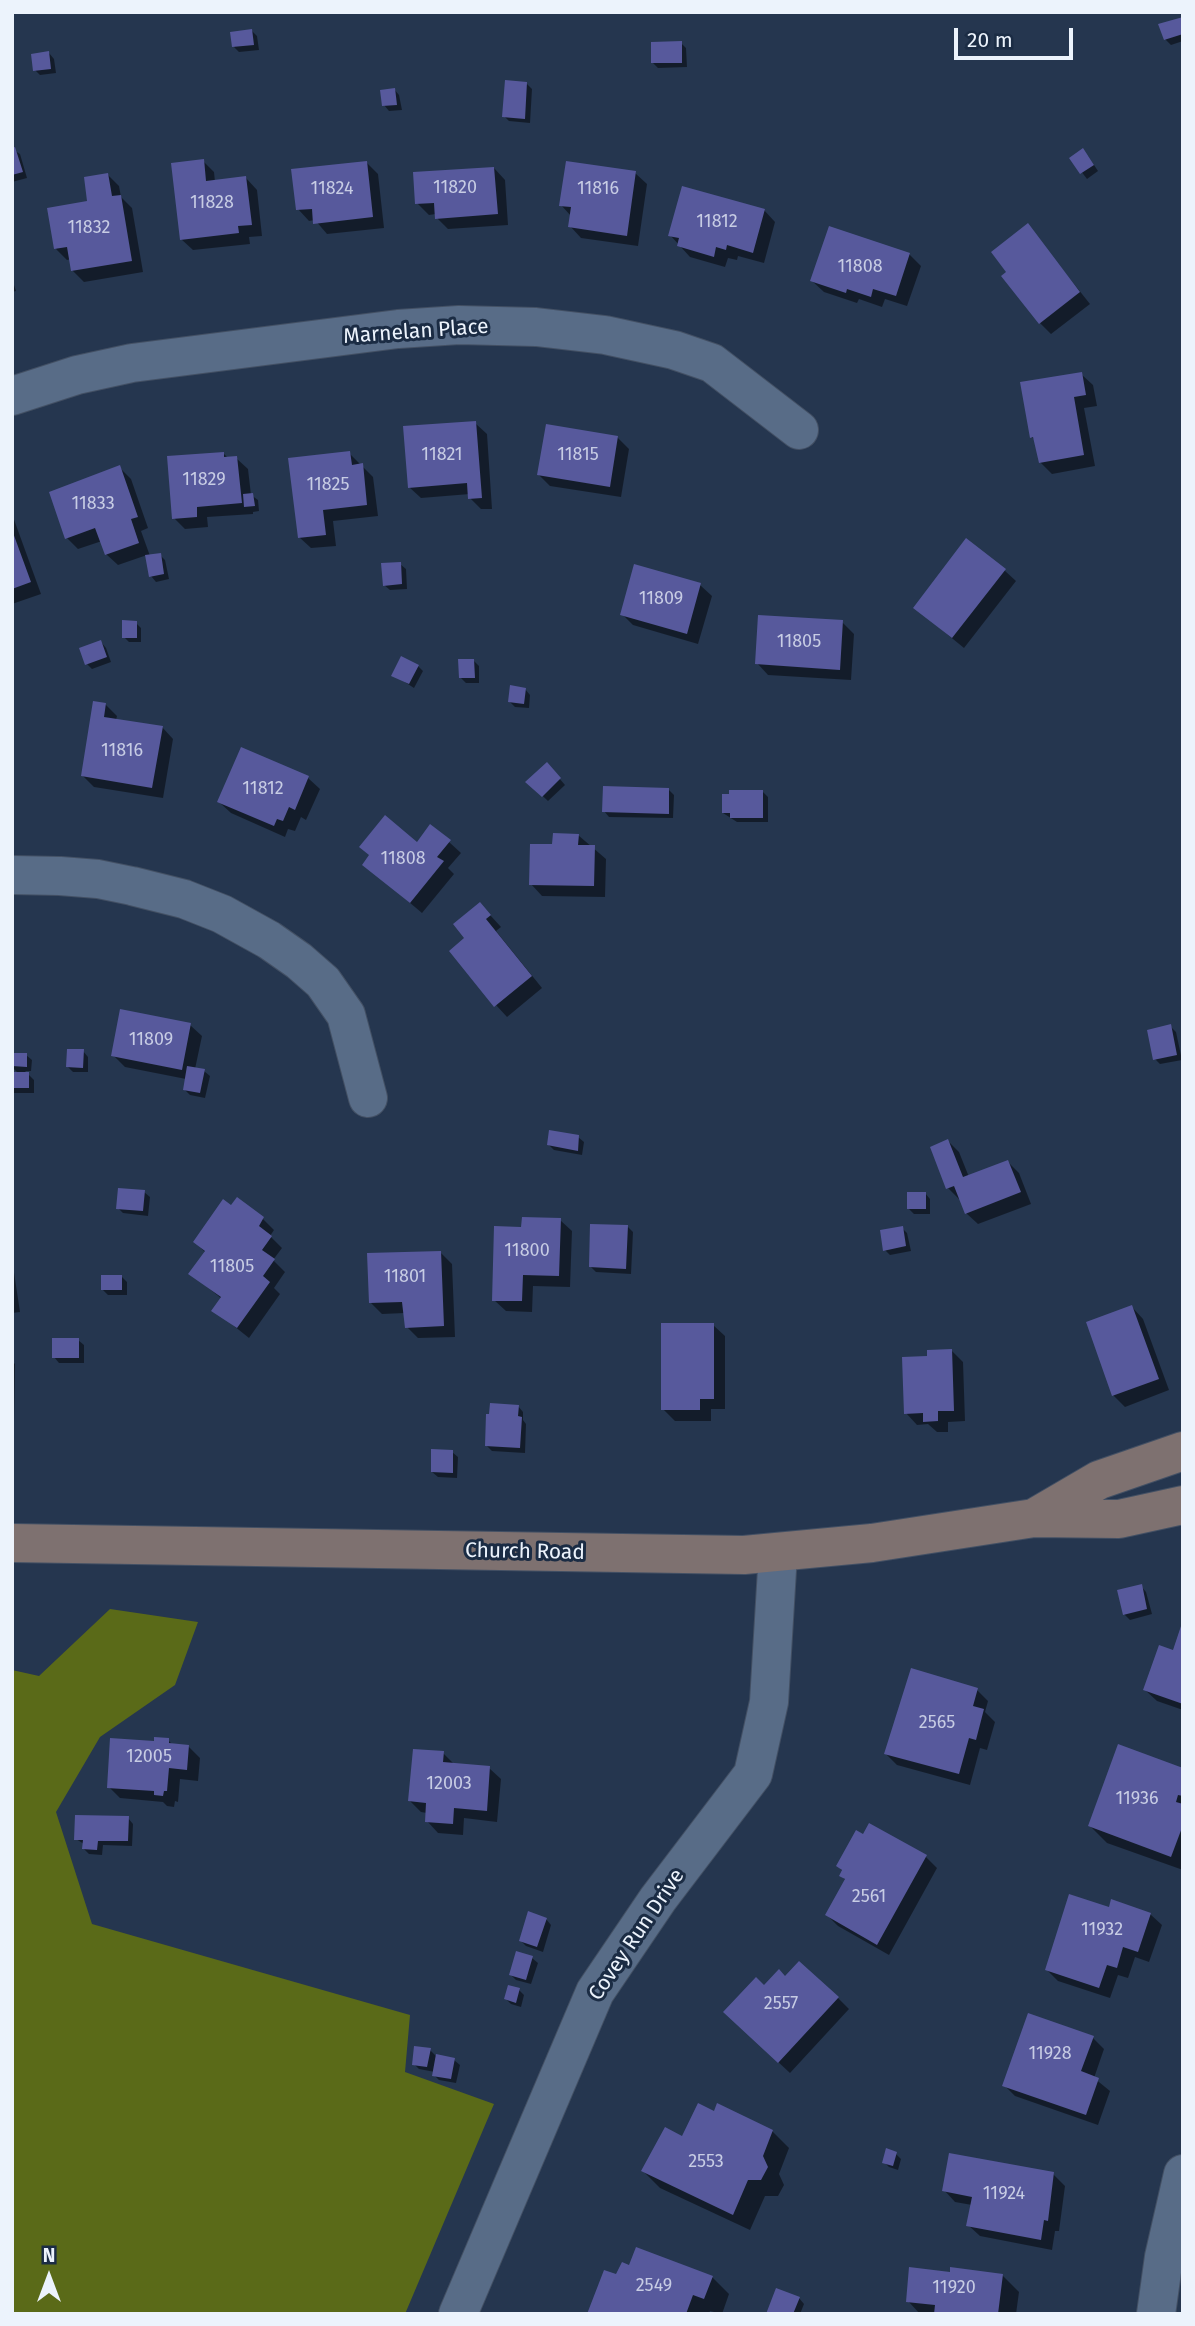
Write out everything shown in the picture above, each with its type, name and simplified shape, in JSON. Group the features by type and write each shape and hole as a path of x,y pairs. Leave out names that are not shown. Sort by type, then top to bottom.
{"main road":[{"name":"Church Road","path":"1034,1518 1099,1480 1183,1451"},
{"name":"Church Road","path":"12,1543 744,1555 872,1544 1034,1518 1119,1519 1183,1504"}],"street":[{"name":"Marnelan Place","path":"12,396 78,375 132,363 398,329 459,325 536,327 605,335 674,350 712,363 800,430"},
{"path":"12,876 72,877 132,886 222,914 269,940 323,982 346,1015 368,1098"},
{"name":"Covey Run Drive","path":"458,2314 595,1992 658,1899 753,1774 769,1702 778,1553"},
{"path":"1156,2314 1164,2257 1183,2174"}],"green space":[{"path":"110,1609 198,1622 175,1685 100,1737 56,1812 92,1924 410,2015 405,2072 494,2104 405,2314 12,2314 12,1670 39,1676"}],"building":[{"path":"1183,17 1183,34 1164,40 1158,24"},
{"path":"252,29 254,45 232,47 230,32"},
{"path":"682,41 682,63 651,63 651,42"},
{"path":"49,51 51,69 33,71 31,54"},
{"path":"505,80 527,82 525,119 502,117"},
{"path":"395,88 397,105 382,106 380,90"},
{"path":"15,147 23,172 12,175 12,148"},
{"path":"1083,148 1094,165 1080,174 1069,158"},
{"path":"204,159 206,181 246,176 252,225 238,226 239,233 180,240 171,163"},
{"path":"367,161 373,217 313,224 312,209 296,210 291,169"},
{"path":"566,161 636,171 627,236 568,227 571,207 559,206"},
{"path":"494,167 498,214 435,219 434,203 415,204 413,172"},
{"path":"108,173 112,196 121,195 132,261 71,271 67,247 54,249 47,208 87,201 84,177"},
{"path":"682,186 765,209 753,253 727,245 726,250 716,247 714,257 677,246 679,238 668,236"},
{"path":"1028,223 1080,292 1039,324 1001,276 1006,272 991,252"},
{"path":"829,226 910,253 896,296 873,289 871,297 847,289 846,293 810,281"},
{"path":"1082,372 1086,395 1074,397 1084,455 1039,463 1033,437 1030,438 1020,382"},
{"path":"476,421 482,498 468,499 467,483 408,488 403,426"},
{"path":"546,424 618,436 610,487 537,475"},
{"path":"350,451 352,465 363,463 367,505 323,510 326,535 298,538 288,458"},
{"path":"224,452 224,457 237,456 242,503 197,507 197,517 172,519 167,456"},
{"path":"120,465 138,517 131,519 139,543 105,555 95,528 65,539 49,492"},
{"path":"253,493 255,506 244,507 243,494"},
{"path":"12,530 31,582 12,589"},
{"path":"966,538 1006,569 952,638 913,608"},
{"path":"161,553 164,574 149,577 145,555"},
{"path":"401,562 402,584 383,586 381,563"},
{"path":"634,564 701,583 687,634 620,615"},
{"path":"758,615 843,620 840,670 755,664"},
{"path":"122,620 137,621 137,638 122,638"},
{"path":"101,640 107,657 85,665 79,648"},
{"path":"401,656 419,665 409,684 391,676"},
{"path":"458,659 474,659 475,678 459,678"},
{"path":"510,685 526,688 524,704 508,702"},
{"path":"93,701 106,703 104,717 163,726 152,788 81,776"},
{"path":"241,747 309,776 295,810 289,807 283,821 277,819 274,826 217,802"},
{"path":"547,762 561,778 542,797 525,782"},
{"path":"603,786 669,788 669,814 602,812"},
{"path":"729,790 763,790 763,818 730,818 730,813 722,813 722,794 729,794"},
{"path":"385,815 417,842 430,824 451,840 437,857 444,861 410,903 362,865 369,855 359,847"},
{"path":"553,833 579,834 578,845 595,845 594,886 529,885 530,844 552,844"},
{"path":"480,902 491,915 486,919 532,976 494,1007 449,951 464,938 453,924"},
{"path":"120,1009 191,1023 182,1070 111,1056"},
{"path":"1171,1024 1177,1055 1153,1060 1147,1030"},
{"path":"67,1049 84,1049 83,1068 66,1067"},
{"path":"12,1053 27,1053 27,1067 12,1066"},
{"path":"187,1066 205,1069 200,1093 183,1090"},
{"path":"12,1072 29,1072 29,1088 12,1088"},
{"path":"549,1130 579,1135 578,1151 547,1145"},
{"path":"948,1139 963,1177 1008,1160 1021,1192 965,1214 954,1186 946,1189 930,1147"},
{"path":"118,1188 145,1190 143,1211 116,1209"},
{"path":"907,1192 926,1192 926,1209 907,1209"},
{"path":"237,1197 264,1217 259,1226 272,1236 262,1250 275,1259 263,1276 270,1282 237,1328 211,1311 221,1297 188,1274 205,1251 193,1242 223,1199 231,1205"},
{"path":"522,1217 561,1218 559,1276 523,1275 522,1301 492,1301 494,1226 521,1227"},
{"path":"590,1224 628,1225 626,1269 589,1267"},
{"path":"903,1226 906,1246 883,1251 880,1230"},
{"path":"441,1251 444,1326 405,1328 402,1302 369,1303 367,1253"},
{"path":"101,1275 122,1275 122,1290 101,1290"},
{"path":"1132,1305 1159,1379 1112,1396 1086,1322"},
{"path":"661,1323 714,1323 714,1399 700,1399 700,1410 661,1410"},
{"path":"52,1338 79,1338 79,1358 52,1358"},
{"path":"952,1349 954,1411 938,1411 938,1421 923,1422 923,1413 904,1414 902,1357 927,1356 927,1350"},
{"path":"490,1403 519,1405 518,1416 522,1417 520,1448 485,1446 486,1414 489,1414"},
{"path":"431,1449 453,1450 453,1473 431,1472"},
{"path":"1142,1584 1147,1609 1123,1615 1117,1590"},
{"path":"1182,1623 1183,1704 1143,1690 1159,1645 1173,1650"},
{"path":"911,1668 978,1688 973,1706 984,1709 976,1740 969,1738 959,1774 884,1754"},
{"path":"154,1737 169,1738 169,1743 189,1745 187,1770 169,1768 167,1791 164,1791 163,1796 154,1795 154,1791 107,1788 110,1738 154,1741"},
{"path":"1118,1744 1183,1768 1183,1796 1178,1795 1176,1802 1183,1804 1183,1825 1171,1857 1088,1826"},
{"path":"413,1749 444,1751 443,1762 490,1766 487,1811 454,1808 453,1824 425,1822 426,1803 408,1801"},
{"path":"75,1815 129,1816 128,1841 98,1841 97,1850 82,1849 83,1840 74,1840"},
{"path":"869,1823 927,1855 877,1945 825,1915 845,1879 839,1876 842,1870 836,1866 856,1830 863,1834"},
{"path":"1069,1894 1109,1907 1111,1899 1151,1913 1138,1952 1123,1947 1117,1968 1107,1965 1099,1988 1045,1970"},
{"path":"528,1911 547,1918 537,1947 519,1941"},
{"path":"516,1951 533,1956 526,1980 509,1975"},
{"path":"799,1961 839,1997 778,2063 723,2012 756,1977 764,1985 779,1969 785,1976"},
{"path":"508,1985 520,1988 516,2003 504,1999"},
{"path":"1028,2013 1094,2036 1081,2071 1099,2078 1086,2115 1002,2086"},
{"path":"414,2046 431,2048 427,2067 412,2065"},
{"path":"436,2054 455,2058 451,2079 432,2076"},
{"path":"698,2103 714,2111 717,2103 773,2130 763,2156 768,2167 761,2180 748,2180 733,2215 641,2171 665,2127 682,2136"},
{"path":"886,2148 897,2152 893,2166 882,2163"},
{"path":"949,2153 1054,2172 1048,2221 1044,2220 1041,2240 966,2226 972,2197 942,2191"},
{"path":"636,2247 713,2276 704,2299 693,2295 686,2314 587,2314 604,2270 616,2274 622,2262 629,2265"},
{"path":"909,2267 950,2272 950,2267 1003,2274 998,2314 934,2314 935,2305 906,2302"},
{"path":"776,2288 800,2297 793,2314 766,2314"}]}
